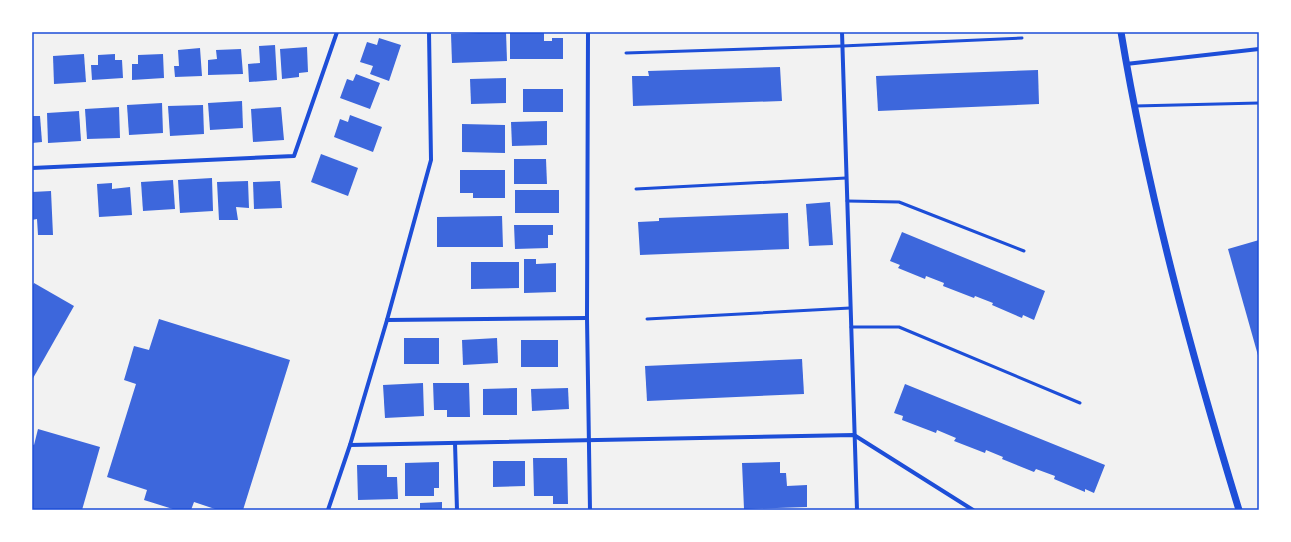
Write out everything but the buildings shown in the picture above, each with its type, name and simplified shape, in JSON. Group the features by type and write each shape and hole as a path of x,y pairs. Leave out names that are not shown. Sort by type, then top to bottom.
{"street":[{"path":"32,168 294,156 337,32"},
{"path":"328,510 350,445 387,320 430,160 429,32"},
{"path":"588,32 586,318 590,510"},
{"path":"842,32 857,510"},
{"path":"1121,32 1134,106 1154,201 1183,319 1239,510"},
{"path":"1126,64 1259,49"},
{"path":"387,320 586,318"},
{"path":"350,445 854,435 973,510"},
{"path":"455,443 457,510"}],"lane":[{"path":"626,53 1022,38"},
{"path":"1134,106 1259,103"},
{"path":"636,189 846,178"},
{"path":"847,201 899,202 1024,251"},
{"path":"647,319 850,308"},
{"path":"851,327 899,327 1080,403"}]}
